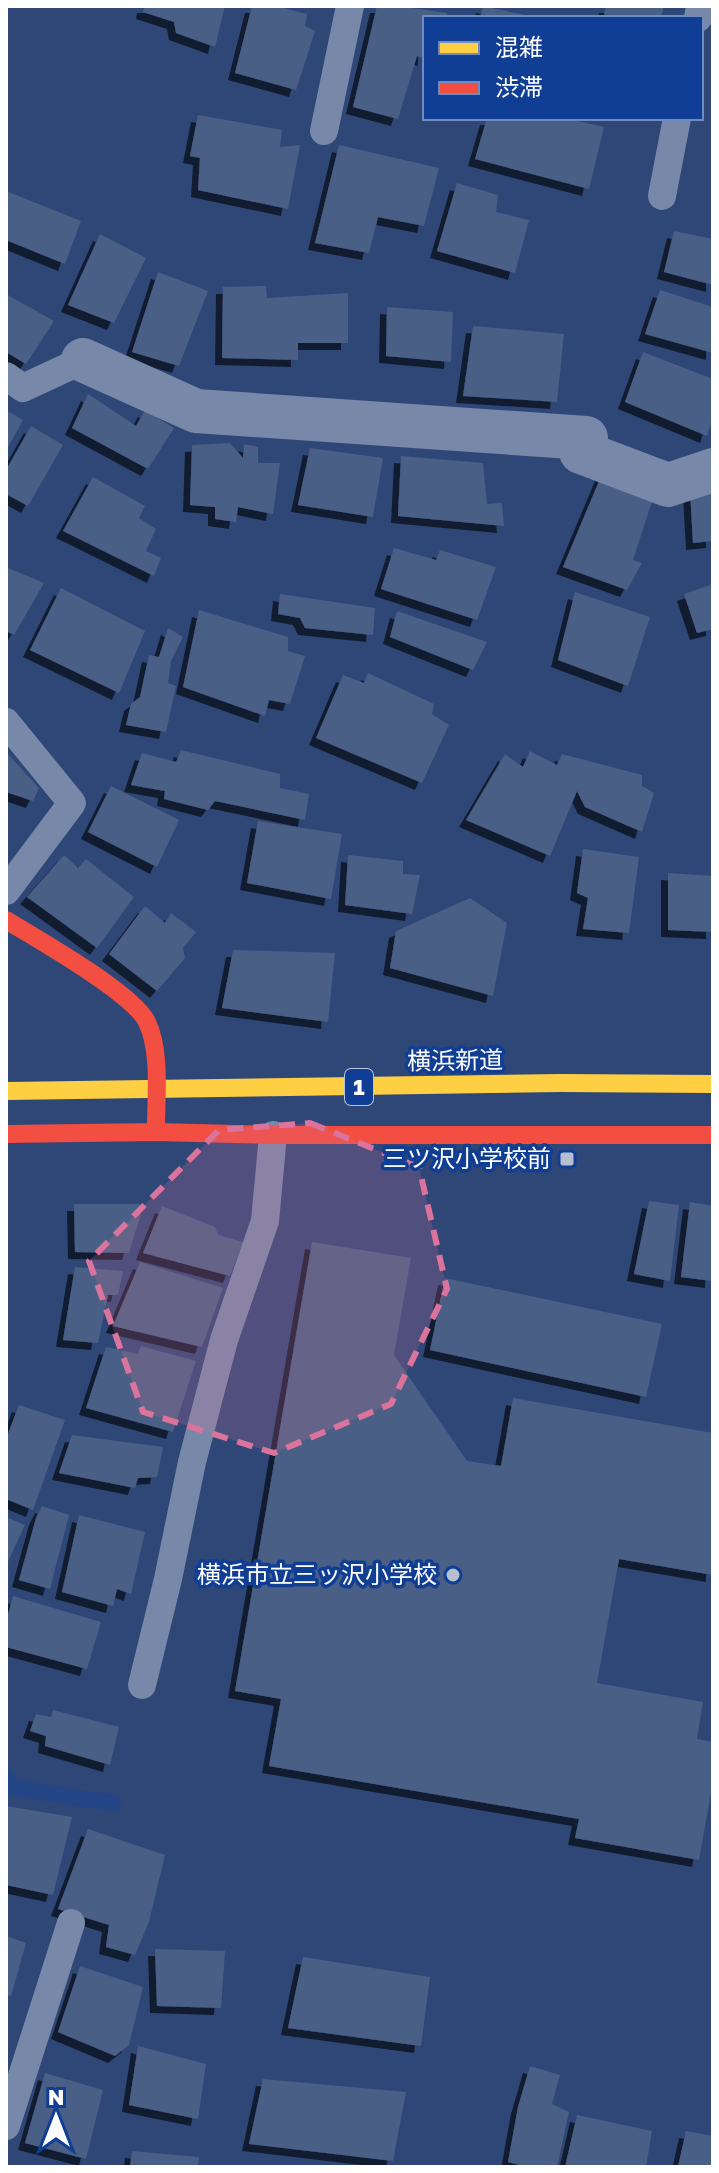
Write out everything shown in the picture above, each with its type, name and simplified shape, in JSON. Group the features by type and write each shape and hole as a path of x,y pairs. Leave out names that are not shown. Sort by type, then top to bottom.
{"main road":[{"path":"6,920 108,986 146,1019 156,1057 156,1132"},
{"name":"横浜新道","path":"6,1091 560,1083 713,1084"},
{"name":"1","path":"6,1134 713,1135"}],"street":[{"path":"83,360 196,411 584,445 668,485 713,470"}],"lane":[{"path":"324,131 350,6"},
{"path":"662,196 677,120"},
{"path":"6,376 23,388 83,360"},
{"path":"6,722 72,803 6,891"},
{"path":"142,1685 192,1462 224,1340 265,1221 273,1135"},
{"path":"6,2126 71,1923"}],"highlighted area":[{"path":"310,1123 419,1167 447,1289 391,1404 274,1453 143,1412 89,1261 219,1130"}],"building":[{"path":"144,6 225,6 215,47 176,33 174,22 143,12"},
{"path":"252,6 276,6 307,14 305,26 315,31 296,90 235,73"},
{"path":"377,6 447,13 446,16 423,16 423,58 417,56 398,119 353,107"},
{"path":"483,6 529,16 480,16"},
{"path":"606,6 664,6 662,16 604,15"},
{"path":"198,115 282,130 280,147 300,145 288,209 198,190 200,158 190,156"},
{"path":"486,120 573,120 604,127 589,189 475,159"},
{"path":"339,145 439,168 424,226 378,217 369,253 315,243"},
{"path":"457,183 498,195 496,212 529,220 515,273 437,251"},
{"path":"6,191 81,221 65,264 6,240"},
{"path":"674,231 713,239 713,285 664,272"},
{"path":"100,234 146,258 114,323 68,305"},
{"path":"158,272 208,291 179,366 132,352"},
{"path":"266,286 267,298 348,293 348,343 298,343 298,360 222,358 223,287"},
{"path":"660,290 713,307 713,353 645,334"},
{"path":"6,294 54,321 26,364 6,352"},
{"path":"387,307 453,312 451,362 386,356"},
{"path":"473,326 564,334 557,402 463,396"},
{"path":"643,352 713,379 713,417 707,436 625,402"},
{"path":"88,394 136,426 145,410 174,428 148,469 72,428"},
{"path":"6,410 23,420 6,451"},
{"path":"31,426 63,445 28,506 6,494 6,470"},
{"path":"230,443 243,458 244,444 258,447 258,463 280,463 273,514 238,507 236,522 215,519 215,507 190,505 192,445"},
{"path":"310,448 383,458 373,517 298,505"},
{"path":"401,456 483,463 487,504 502,503 504,526 398,516"},
{"path":"602,474 654,495 633,560 642,563 627,590 563,567"},
{"path":"93,477 145,506 139,518 156,529 146,551 161,558 154,576 63,531"},
{"path":"713,485 713,541 693,543 690,490"},
{"path":"394,548 436,560 440,550 496,567 477,620 381,589"},
{"path":"6,567 44,583 14,635 6,631"},
{"path":"713,584 713,629 697,633 684,594"},
{"path":"61,588 145,631 119,693 30,650"},
{"path":"575,592 650,617 628,686 558,660"},
{"path":"280,594 375,608 373,635 305,628 300,618 278,614"},
{"path":"199,610 288,637 288,651 305,656 290,704 269,700 265,716 183,687"},
{"path":"397,611 487,642 473,670 390,637"},
{"path":"168,628 183,637 171,661 168,683 176,686 166,732 126,725 131,704 140,697 149,655 159,657"},
{"path":"368,673 434,704 432,714 449,725 422,783 316,738 343,675 364,683"},
{"path":"181,750 280,774 280,788 309,794 305,820 215,801 208,810 164,799 165,791 131,785 142,753 176,762"},
{"path":"530,751 557,765 562,754 642,775 642,786 654,793 642,832 585,807 577,791 550,856 466,820 505,754 523,767"},
{"path":"6,752 39,788 33,801 6,792"},
{"path":"111,786 179,820 157,867 88,832"},
{"path":"258,821 342,834 331,899 247,883"},
{"path":"583,849 639,857 629,933 583,929 588,898 577,893"},
{"path":"64,855 78,868 86,859 134,897 97,948 27,897"},
{"path":"348,855 403,861 403,874 420,875 412,914 345,905"},
{"path":"668,873 713,876 713,932 668,930"},
{"path":"470,898 507,923 493,996 390,968 396,931"},
{"path":"145,906 165,923 171,913 196,932 183,948 185,958 157,991 109,954"},
{"path":"233,950 335,953 328,1022 222,1008"},
{"path":"649,1201 679,1205 670,1281 634,1274"},
{"path":"690,1202 713,1206 712,1281 681,1277"},
{"path":"74,1204 144,1204 129,1253 75,1252"},
{"path":"162,1206 215,1227 218,1235 243,1242 230,1276 143,1253"},
{"path":"312,1242 411,1258 394,1355 467,1461 501,1466 513,1398 713,1433 713,1575 619,1559 597,1683 703,1702 697,1739 713,1742 713,1781 699,1860 575,1838 579,1819 269,1766 281,1699 235,1691"},
{"path":"140,1262 223,1288 202,1347 113,1326"},
{"path":"75,1267 123,1271 118,1295 108,1295 98,1343 63,1340"},
{"path":"445,1278 662,1324 646,1397 430,1350"},
{"path":"141,1346 196,1361 173,1432 86,1408 106,1347 138,1354"},
{"path":"19,1405 65,1420 33,1510 6,1499 6,1439"},
{"path":"72,1435 163,1447 157,1477 138,1478 135,1488 59,1473"},
{"path":"42,1506 69,1515 50,1589 19,1580"},
{"path":"79,1515 145,1532 131,1594 117,1589 113,1606 62,1592"},
{"path":"6,1517 25,1525 6,1566"},
{"path":"13,1596 101,1622 87,1669 6,1647 6,1622"},
{"path":"53,1710 119,1727 110,1765 45,1746 46,1736 30,1731 36,1714 51,1717"},
{"path":"6,1806 72,1817 53,1895 6,1885"},
{"path":"88,1829 165,1855 149,1922 135,1955 106,1947 109,1925 58,1909"},
{"path":"6,1936 26,1943 11,1996 6,1995"},
{"path":"155,1949 225,1951 221,2008 157,2006"},
{"path":"303,1957 430,1977 421,2046 288,2028"},
{"path":"80,1966 143,1987 129,2045 115,2056 58,2032"},
{"path":"138,2046 206,2064 198,2119 129,2105"},
{"path":"530,2066 560,2075 552,2104 569,2112 557,2167 527,2167 508,2162 518,2107"},
{"path":"45,2073 103,2090 86,2159 25,2143"},
{"path":"263,2079 406,2092 393,2161 249,2144"},
{"path":"577,2115 652,2131 646,2167 565,2167"},
{"path":"686,2131 713,2136 713,2167 678,2167"},
{"path":"132,2151 199,2157 198,2167 130,2167"}],"waterway":[{"path":"6,1776 14,1788 113,1803"}],"traffic: slow":[{"path":"6,1091 560,1083 713,1084"}],"traffic: jam":[{"path":"6,920 104,982 123,996 147,1022 156,1060 156,1128"},
{"path":"6,1134 713,1135"}],"place":[{"name":"三ツ沢小学校前","path":"567,1159"},
{"name":"横浜市立三ッ沢小学校","path":"453,1575"}]}
